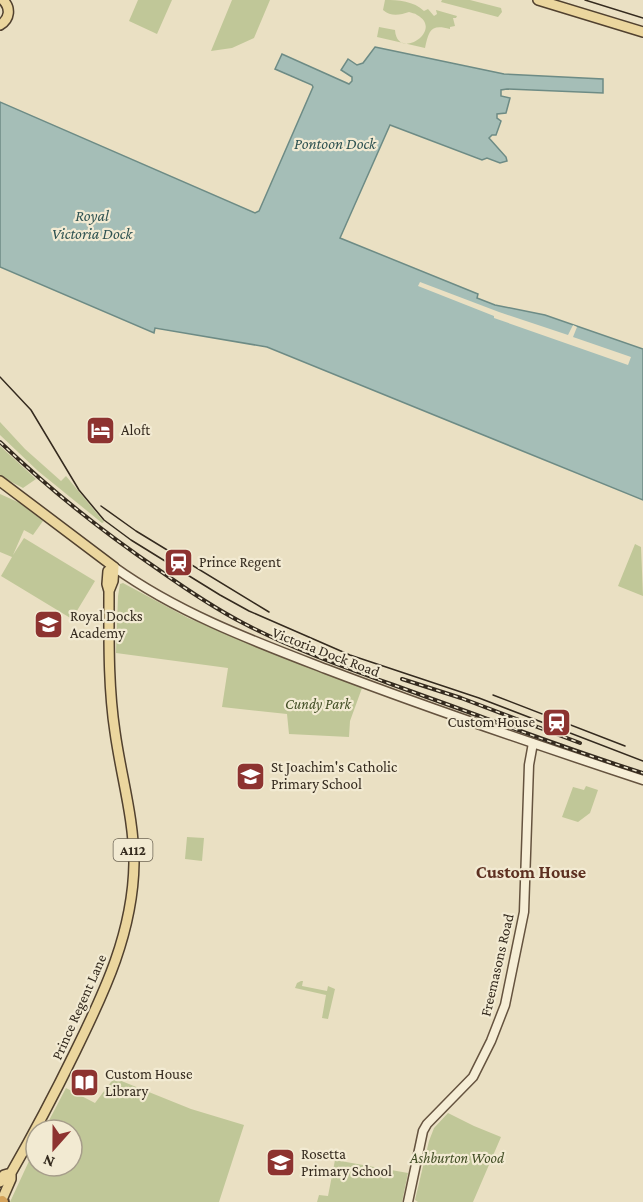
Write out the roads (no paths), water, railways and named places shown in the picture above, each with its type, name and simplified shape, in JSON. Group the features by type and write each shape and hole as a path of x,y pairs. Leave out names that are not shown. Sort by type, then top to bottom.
{"main road":[{"path":"538,0 643,32"},
{"path":"3,22 8,14 5,1"},
{"name":"Victoria Dock Road","path":"0,481 114,567"},
{"name":"Prince Regent Lane","path":"2,1202 11,1173 50,1104 109,981 119,953 129,909 133,854 128,797 114,722 111,688 109,591 113,581 114,567"},
{"name":"Prince Regent Lane","path":"0,1182 4,1175 11,1173"}],"street":[{"name":"Victoria Dock Road","path":"114,567 173,605 221,626 358,681 643,780"},
{"name":"Freemasons Road","path":"408,1202 423,1131 427,1124 473,1077 491,1041 505,1005 517,951 524,903 529,765 533,743"}],"water":[{"name":"Royal Victoria Dock","path":"375,47 504,74 603,79 603,93 501,90 501,96 510,98 506,113 497,114 497,118 501,121 496,135 489,138 506,157 507,161 500,163 487,158 482,160 390,125 340,238 478,294 477,298 495,305 545,315 643,349 643,500 267,347 155,328 154,333 0,267 0,102 255,213 259,211 313,87 275,69 282,54 349,84 352,77 341,70 348,59 357,65 363,63"}],"tram line":[{"path":"585,0 643,18"},
{"path":"0,377 31,410 79,490 104,520 131,540 220,595 249,611 350,655 479,698 643,761"},
{"path":"101,506 136,531 269,612"},
{"path":"493,695 625,746"}],"railway":[{"path":"0,442 57,493 117,541 190,591 243,623 287,644 355,671 643,773"},
{"path":"402,679 461,698 580,743"}],"place":[{"name":"Aloft","path":"100,430"},
{"name":"Prince Regent","path":"178,562"},
{"name":"Royal Docks Academy","path":"49,625"},
{"name":"Custom House","path":"556,722"},
{"name":"St Joachim's Catholic Primary School","path":"250,776"},
{"name":"Custom House Library","path":"84,1083"},
{"name":"Rosetta Primary School","path":"280,1163"}],"district":[{"name":"Custom House","path":"531,872"}],"water label":[{"name":"Pontoon Dock","path":"335,143"}],"park label":[{"name":"Cundy Park","path":"318,704"},
{"name":"Ashburton Wood","path":"457,1158"}]}
